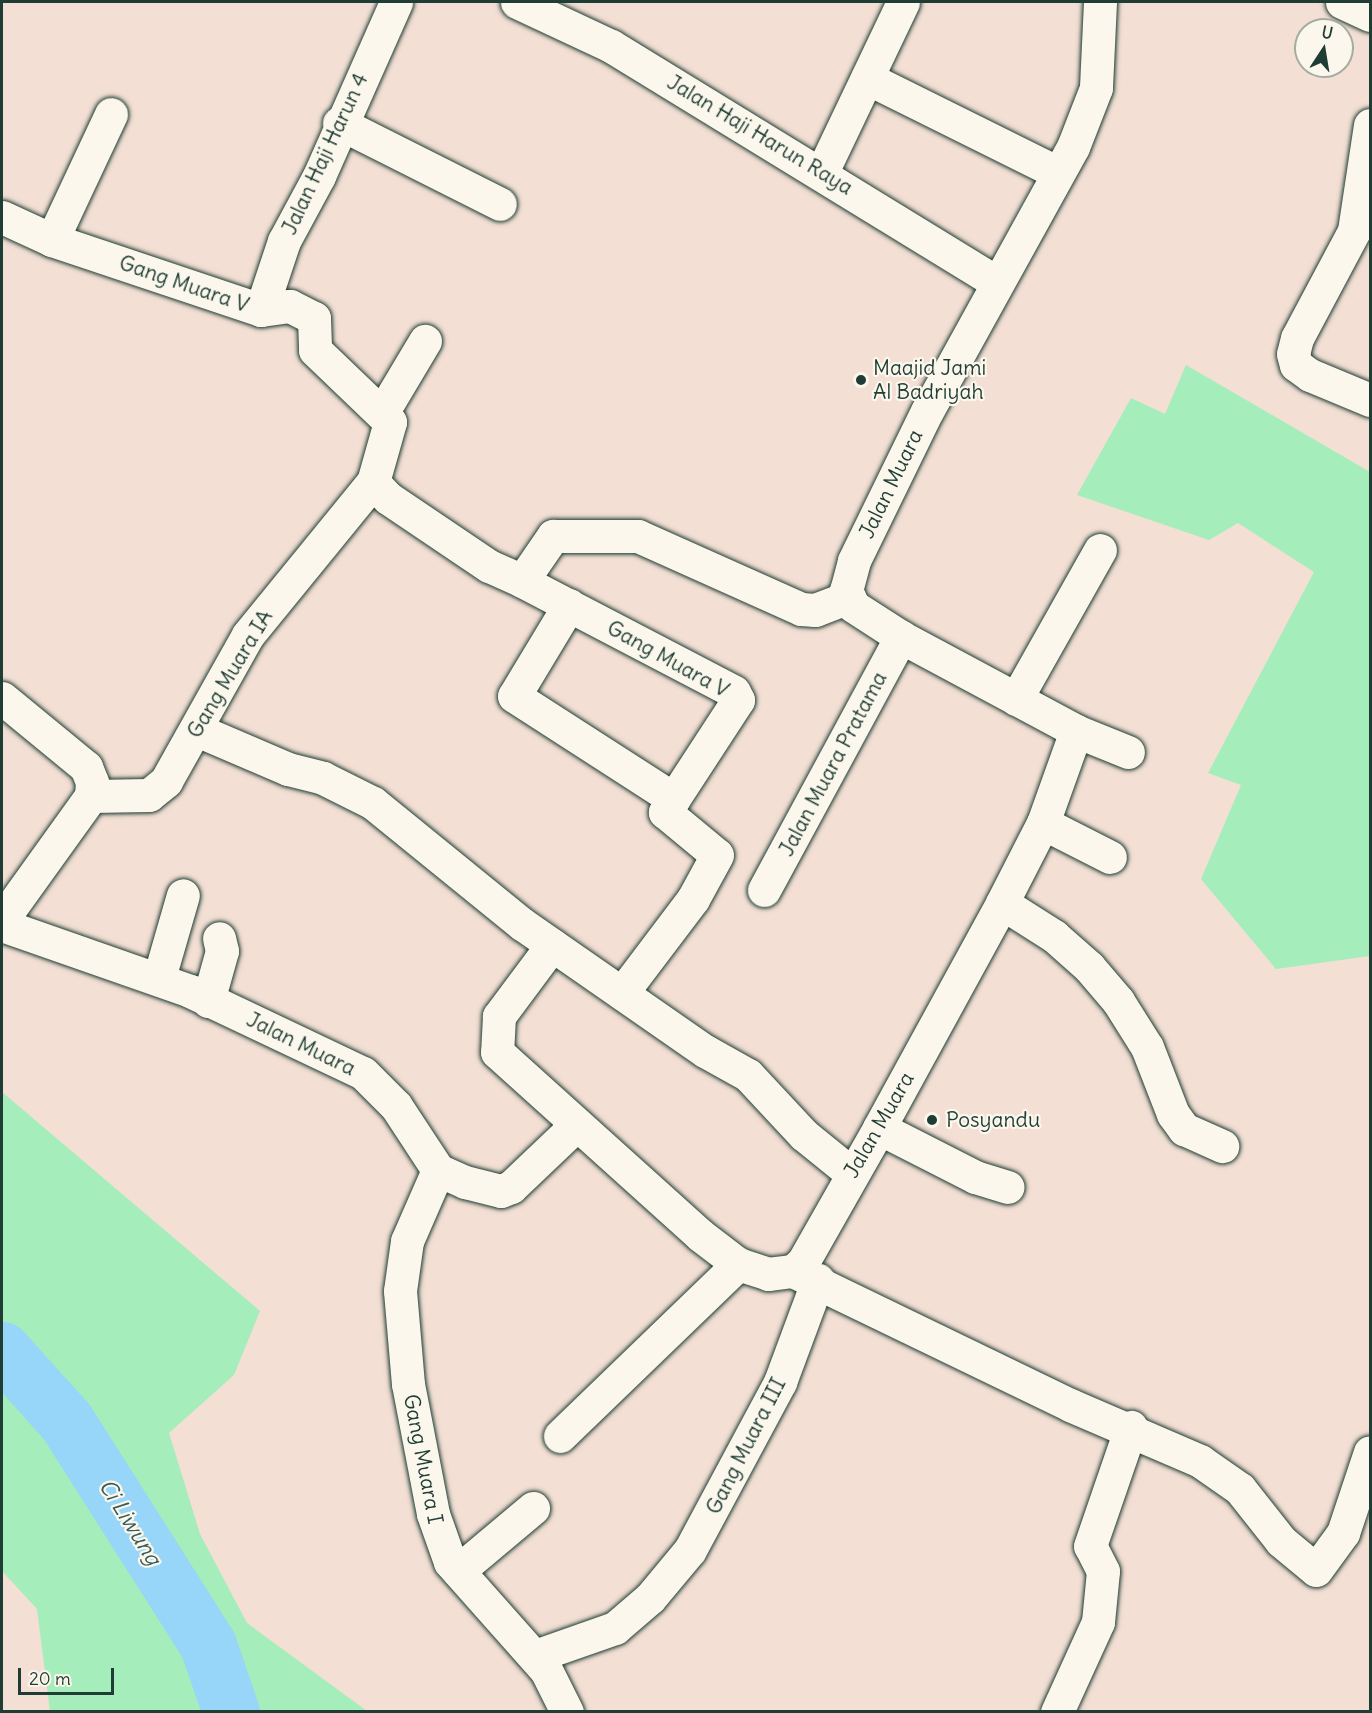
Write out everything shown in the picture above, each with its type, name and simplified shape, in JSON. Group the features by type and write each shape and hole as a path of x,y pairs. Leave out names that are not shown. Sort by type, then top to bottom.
{"street":[{"name":"Jalan Haji Harun 4","path":"261,310 284,241 319,176 339,123 396,2"},
{"name":"Jalan Haji Harun Raya","path":"517,2 611,46 822,172 996,281"},
{"path":"822,172 903,2"},
{"name":"Jalan Muara","path":"847,598 854,561 996,281 1058,173 1096,88 1100,2"},
{"path":"1342,2 1371,15"},
{"path":"867,78 1058,173"},
{"path":"52,240 111,114"},
{"path":"339,123 500,204"},
{"path":"1371,125 1354,231 1297,338 1293,354 1296,365 1310,375 1371,400"},
{"name":"Gang Muara V","path":"2,217 52,240 261,310 290,306 314,318 315,350 382,413"},
{"path":"373,482 374,467 391,430 382,413 425,341"},
{"name":"Gang Muara V","path":"373,482 388,498 489,566 569,605 737,697 737,705 674,799"},
{"name":"Gang Muara IA","path":"91,796 149,795 166,781 197,730 248,635 373,482"},
{"path":"522,581 553,536 638,536 801,609 815,610 847,598 902,637 1076,731 1128,752"},
{"path":"1016,699 1101,550"},
{"path":"569,605 514,696 674,799 666,814 717,855 693,899 622,993"},
{"name":"Jalan Muara Pratama","path":"764,890 902,637"},
{"path":"2,698 86,767 92,782 91,796 2,921"},
{"path":"197,730 288,769 323,778 373,803 552,945 748,1075 804,1135 851,1173"},
{"name":"Jalan Muara","path":"806,1275 803,1262 851,1173 879,1128 1043,823 1076,731"},
{"path":"1043,823 1110,857"},
{"path":"159,978 183,895"},
{"path":"1002,903 1054,936 1089,967 1118,1001 1147,1047 1173,1114 1184,1129 1222,1146"},
{"name":"Jalan Muara","path":"2,925 159,978 363,1073 396,1106 438,1170"},
{"path":"208,1000 222,951 219,938"},
{"path":"552,945 500,1016 495,1045 520,1077 738,1264 768,1274 806,1275 1070,1405 1131,1427 1200,1461 1240,1489 1288,1549 1316,1570 1342,1533 1371,1452"},
{"path":"438,1170 501,1191 511,1188 576,1125"},
{"path":"879,1128 975,1177 1008,1187"},
{"name":"Gang Muara I","path":"438,1170 407,1241 400,1291 408,1384 429,1498 441,1540 458,1571 535,1656 571,1707"},
{"path":"560,1436 738,1264"},
{"name":"Gang Muara III","path":"535,1656 615,1628 650,1598 690,1550 751,1440 780,1382 806,1275"},
{"path":"1057,1712 1069,1693 1098,1622 1103,1571 1090,1546 1131,1427"},
{"path":"458,1571 533,1508"}],"green space":[{"path":"1186,365 1370,472 1370,956 1276,969 1201,879 1241,785 1208,773 1314,572 1238,523 1209,540 1077,495 1131,398 1165,414"},
{"path":"2,1092 260,1311 234,1375 169,1433 200,1534 247,1623 367,1711 50,1711 37,1609 2,1571"}],"waterway":[{"name":"Ci Liwung","path":"2,1350 66,1421 208,1645 231,1712"}],"place":[{"name":"Maajid Jami Al Badriyah","path":"861,380"},
{"name":"Posyandu","path":"932,1120"}]}
